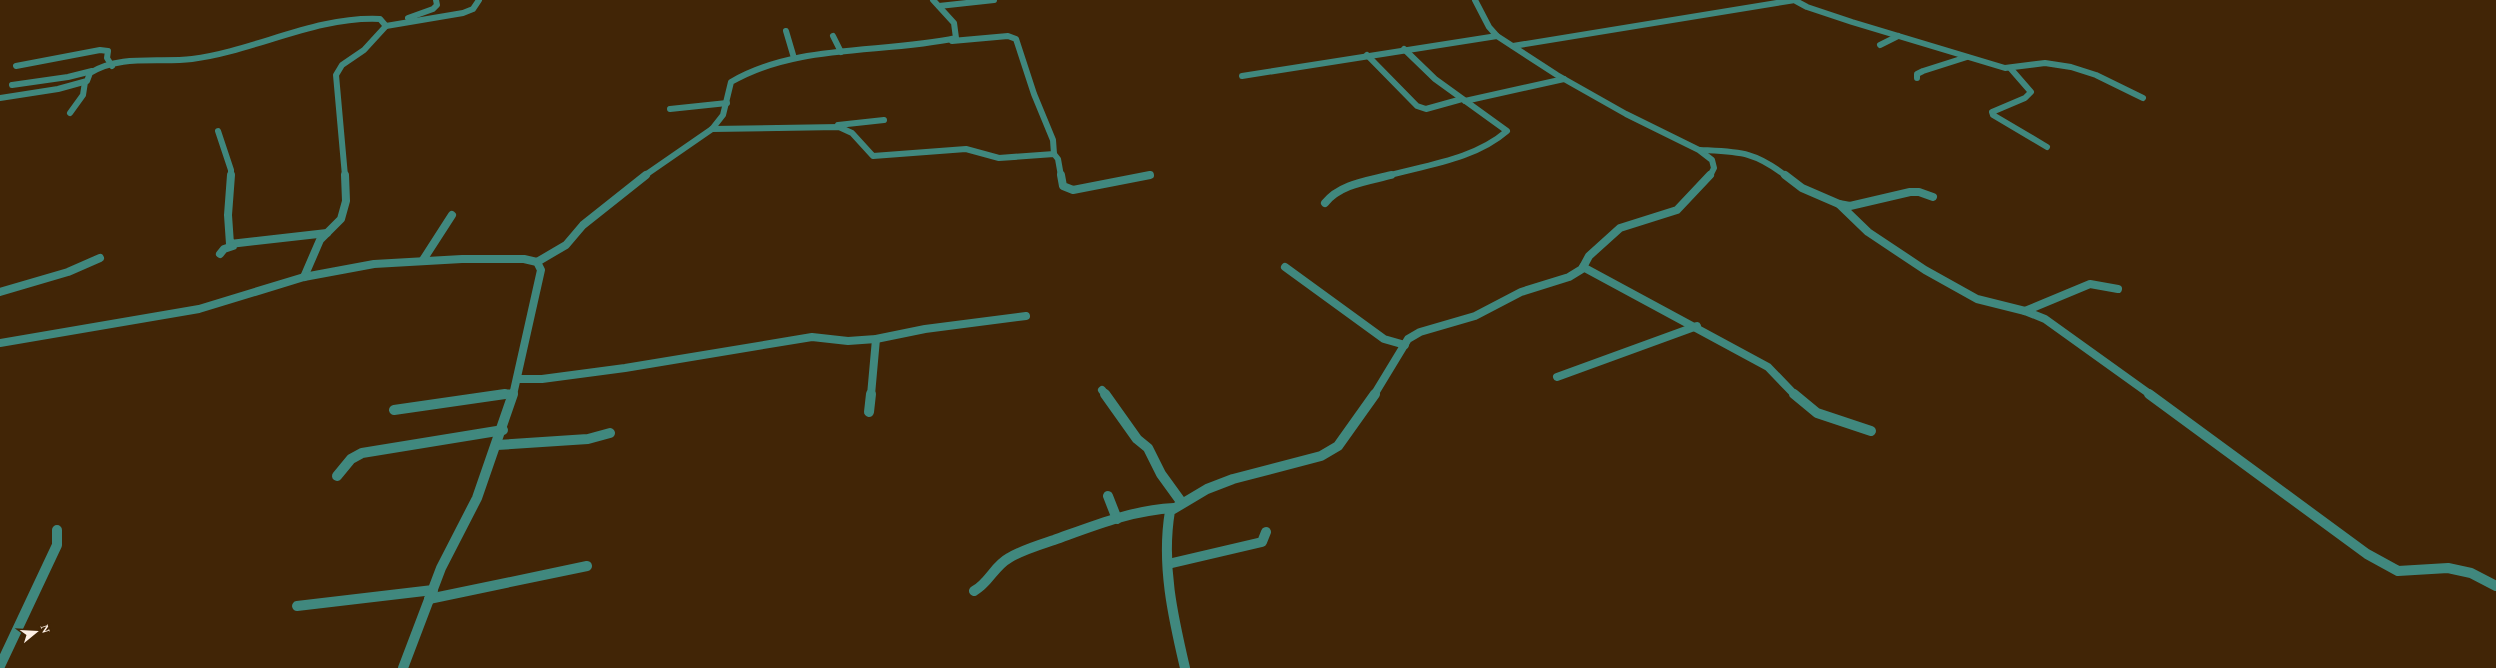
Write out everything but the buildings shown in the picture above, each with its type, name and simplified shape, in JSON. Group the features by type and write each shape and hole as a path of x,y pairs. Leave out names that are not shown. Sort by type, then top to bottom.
{"street":[{"path":"304,277 314,250 327,233 341,219 346,201 345,163 336,75 342,65 364,50 386,25 433,10 437,5 436,0"},
{"path":"386,25 463,13 473,9 479,0"},
{"path":"933,0 954,23 958,34 951,41"},
{"path":"939,6 994,0"},
{"path":"1185,668 1178,637 1168,564 1166,529 1170,511 1206,489 1233,479 1321,456 1338,446 1369,404 1408,339 1420,332 1475,316 1507,298 1569,278 1583,267 1590,256 1620,228 1677,210 1697,191 1714,168 1712,160 1699,150 1626,114 1564,79 1497,36 1489,27 1474,0"},
{"path":"1513,46 1795,0 1828,15 2011,69 2046,63 2076,66 2143,98"},
{"path":"12,85 155,59 179,61 191,59 368,18 378,18 386,25"},
{"path":"786,31 794,58"},
{"path":"833,36 841,52"},
{"path":"0,343 199,309 304,277 374,264 424,260 524,259 536,262 566,245 583,225 643,176 712,129 723,115 727,103 729,86 739,76 794,58 1008,36 1016,39 1034,94 1053,140 1054,154 1058,159 1063,186 1073,190 1150,175"},
{"path":"1242,76 1404,49 1497,36"},
{"path":"1880,45 1898,36"},
{"path":"1325,202 1338,190 1467,154 1504,135 1506,132 1505,129 1425,71 1404,49"},
{"path":"16,66 100,50 108,51 107,58 112,66"},
{"path":"1367,56 1417,106 1426,109 1564,79"},
{"path":"1917,78 1917,74 1923,71 1941,66 1951,60 1971,56"},
{"path":"2011,69 2031,92 2025,98 1992,112 1993,115 2047,147"},
{"path":"0,98 58,89 85,82 93,71"},
{"path":"70,113 82,97 86,86 85,82"},
{"path":"670,109 727,103"},
{"path":"712,129 830,126 884,120"},
{"path":"830,126 839,127 852,132 873,156 966,149 1000,158 1054,154"},
{"path":"218,130 231,170 228,215 230,244 233,246"},
{"path":"1699,150 1738,152 1765,160 1802,188 1839,204 1850,206 1910,192 1919,192 1933,197"},
{"path":"1839,204 1868,232 1926,270 1977,299 2025,311 2045,319 2223,447 2367,554 2398,571 2458,568 2482,577 2496,586"},
{"path":"424,260 452,215"},
{"path":"220,254 224,249 233,246 327,233"},
{"path":"0,292 68,272 100,258"},
{"path":"403,668 441,568 477,498 502,430 518,379 527,326 541,270 536,262"},
{"path":"1285,267 1384,338 1405,345"},
{"path":"1583,267 1697,326 1768,367 1803,403 1817,413 1871,431"},
{"path":"2025,311 2090,284 2118,289"},
{"path":"518,379 542,379 625,368 812,337 848,341 876,339 925,330 1026,316"},
{"path":"1557,377 1697,326"},
{"path":"869,412 876,339"},
{"path":"1102,390 1137,439 1148,448 1178,505"},
{"path":"394,410 513,393"},
{"path":"337,476 351,459 362,453 502,430"},
{"path":"497,445 588,439 610,433"},
{"path":"1108,496 1117,519"},
{"path":"974,591 985,586 999,565 1008,558 1076,532 1145,509 1178,505"},
{"path":"0,666 56,545 56,530"},
{"path":"1168,564 1257,543 1264,539 1266,532"},
{"path":"298,606 431,594 587,566"}]}
